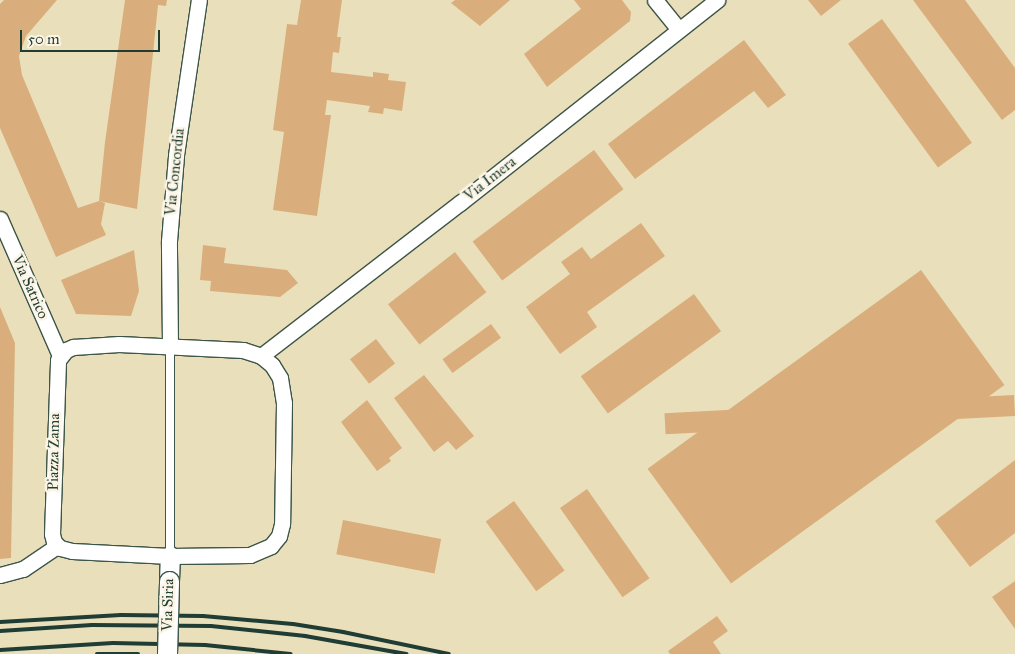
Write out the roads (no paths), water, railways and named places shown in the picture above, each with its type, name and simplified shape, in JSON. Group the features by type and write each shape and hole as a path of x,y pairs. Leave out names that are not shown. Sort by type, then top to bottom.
{"street":[{"name":"Via Concordia","path":"170,345 169,241 176,155 198,0"},
{"path":"655,0 679,30"},
{"name":"Via Imera","path":"261,356 475,191 717,0"},
{"name":"Via Satrico","path":"0,219 6,251 60,356"},
{"path":"0,575 23,569 57,546 80,551 170,556 250,555 271,546 279,536 282,524 284,397 276,371 261,356 243,350 170,345 89,345 73,347 60,356"},
{"name":"Piazza Zama","path":"57,546 52,534 56,370 60,356"},
{"name":"Via Siria","path":"167,654 170,556"}],"lane":[{"path":"170,345 170,556"}],"railway":[{"path":"0,622 121,615 203,616 293,624 343,632 449,654"},
{"path":"0,631 92,625 211,626 305,636 406,654"},
{"path":"0,650 113,643 205,645 291,654"},
{"path":"97,654 138,654"}]}
